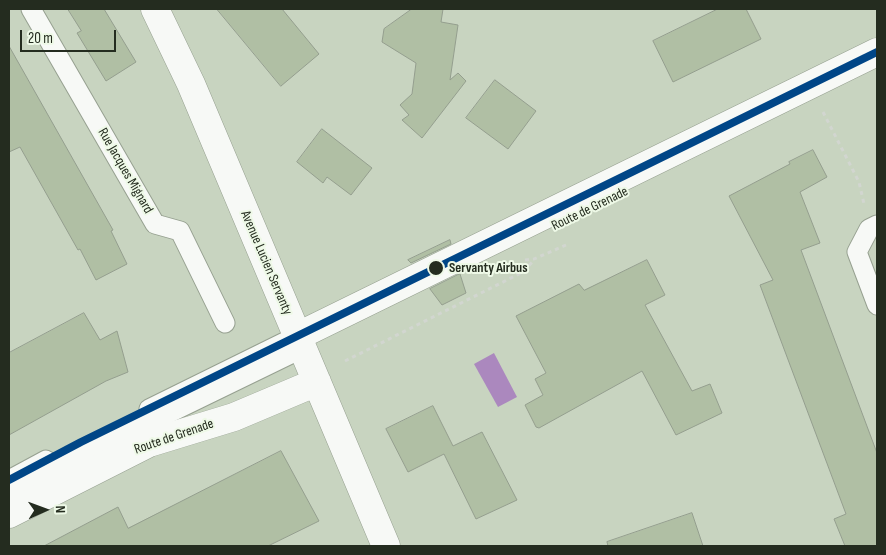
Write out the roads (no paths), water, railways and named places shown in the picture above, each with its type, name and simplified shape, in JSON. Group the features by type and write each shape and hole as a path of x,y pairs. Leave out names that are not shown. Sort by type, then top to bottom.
{"street":[{"name":"Avenue Lucien Servanty","path":"155,9 191,84 386,546"},
{"name":"Route de Grenade","path":"301,342 877,52"},
{"name":"Route de Grenade","path":"301,342 818,100 877,70"},
{"name":"Route de Grenade","path":"9,514 149,443 234,416 317,382"}],"lane":[{"name":"Rue Jacques Mignard","path":"31,9 155,224 180,231 224,323"},
{"path":"873,227 857,252 877,305"},
{"path":"9,480 81,442 301,342"},
{"path":"9,495 301,342"}],"place":[{"name":"Servanty Airbus","path":"436,268"}]}
